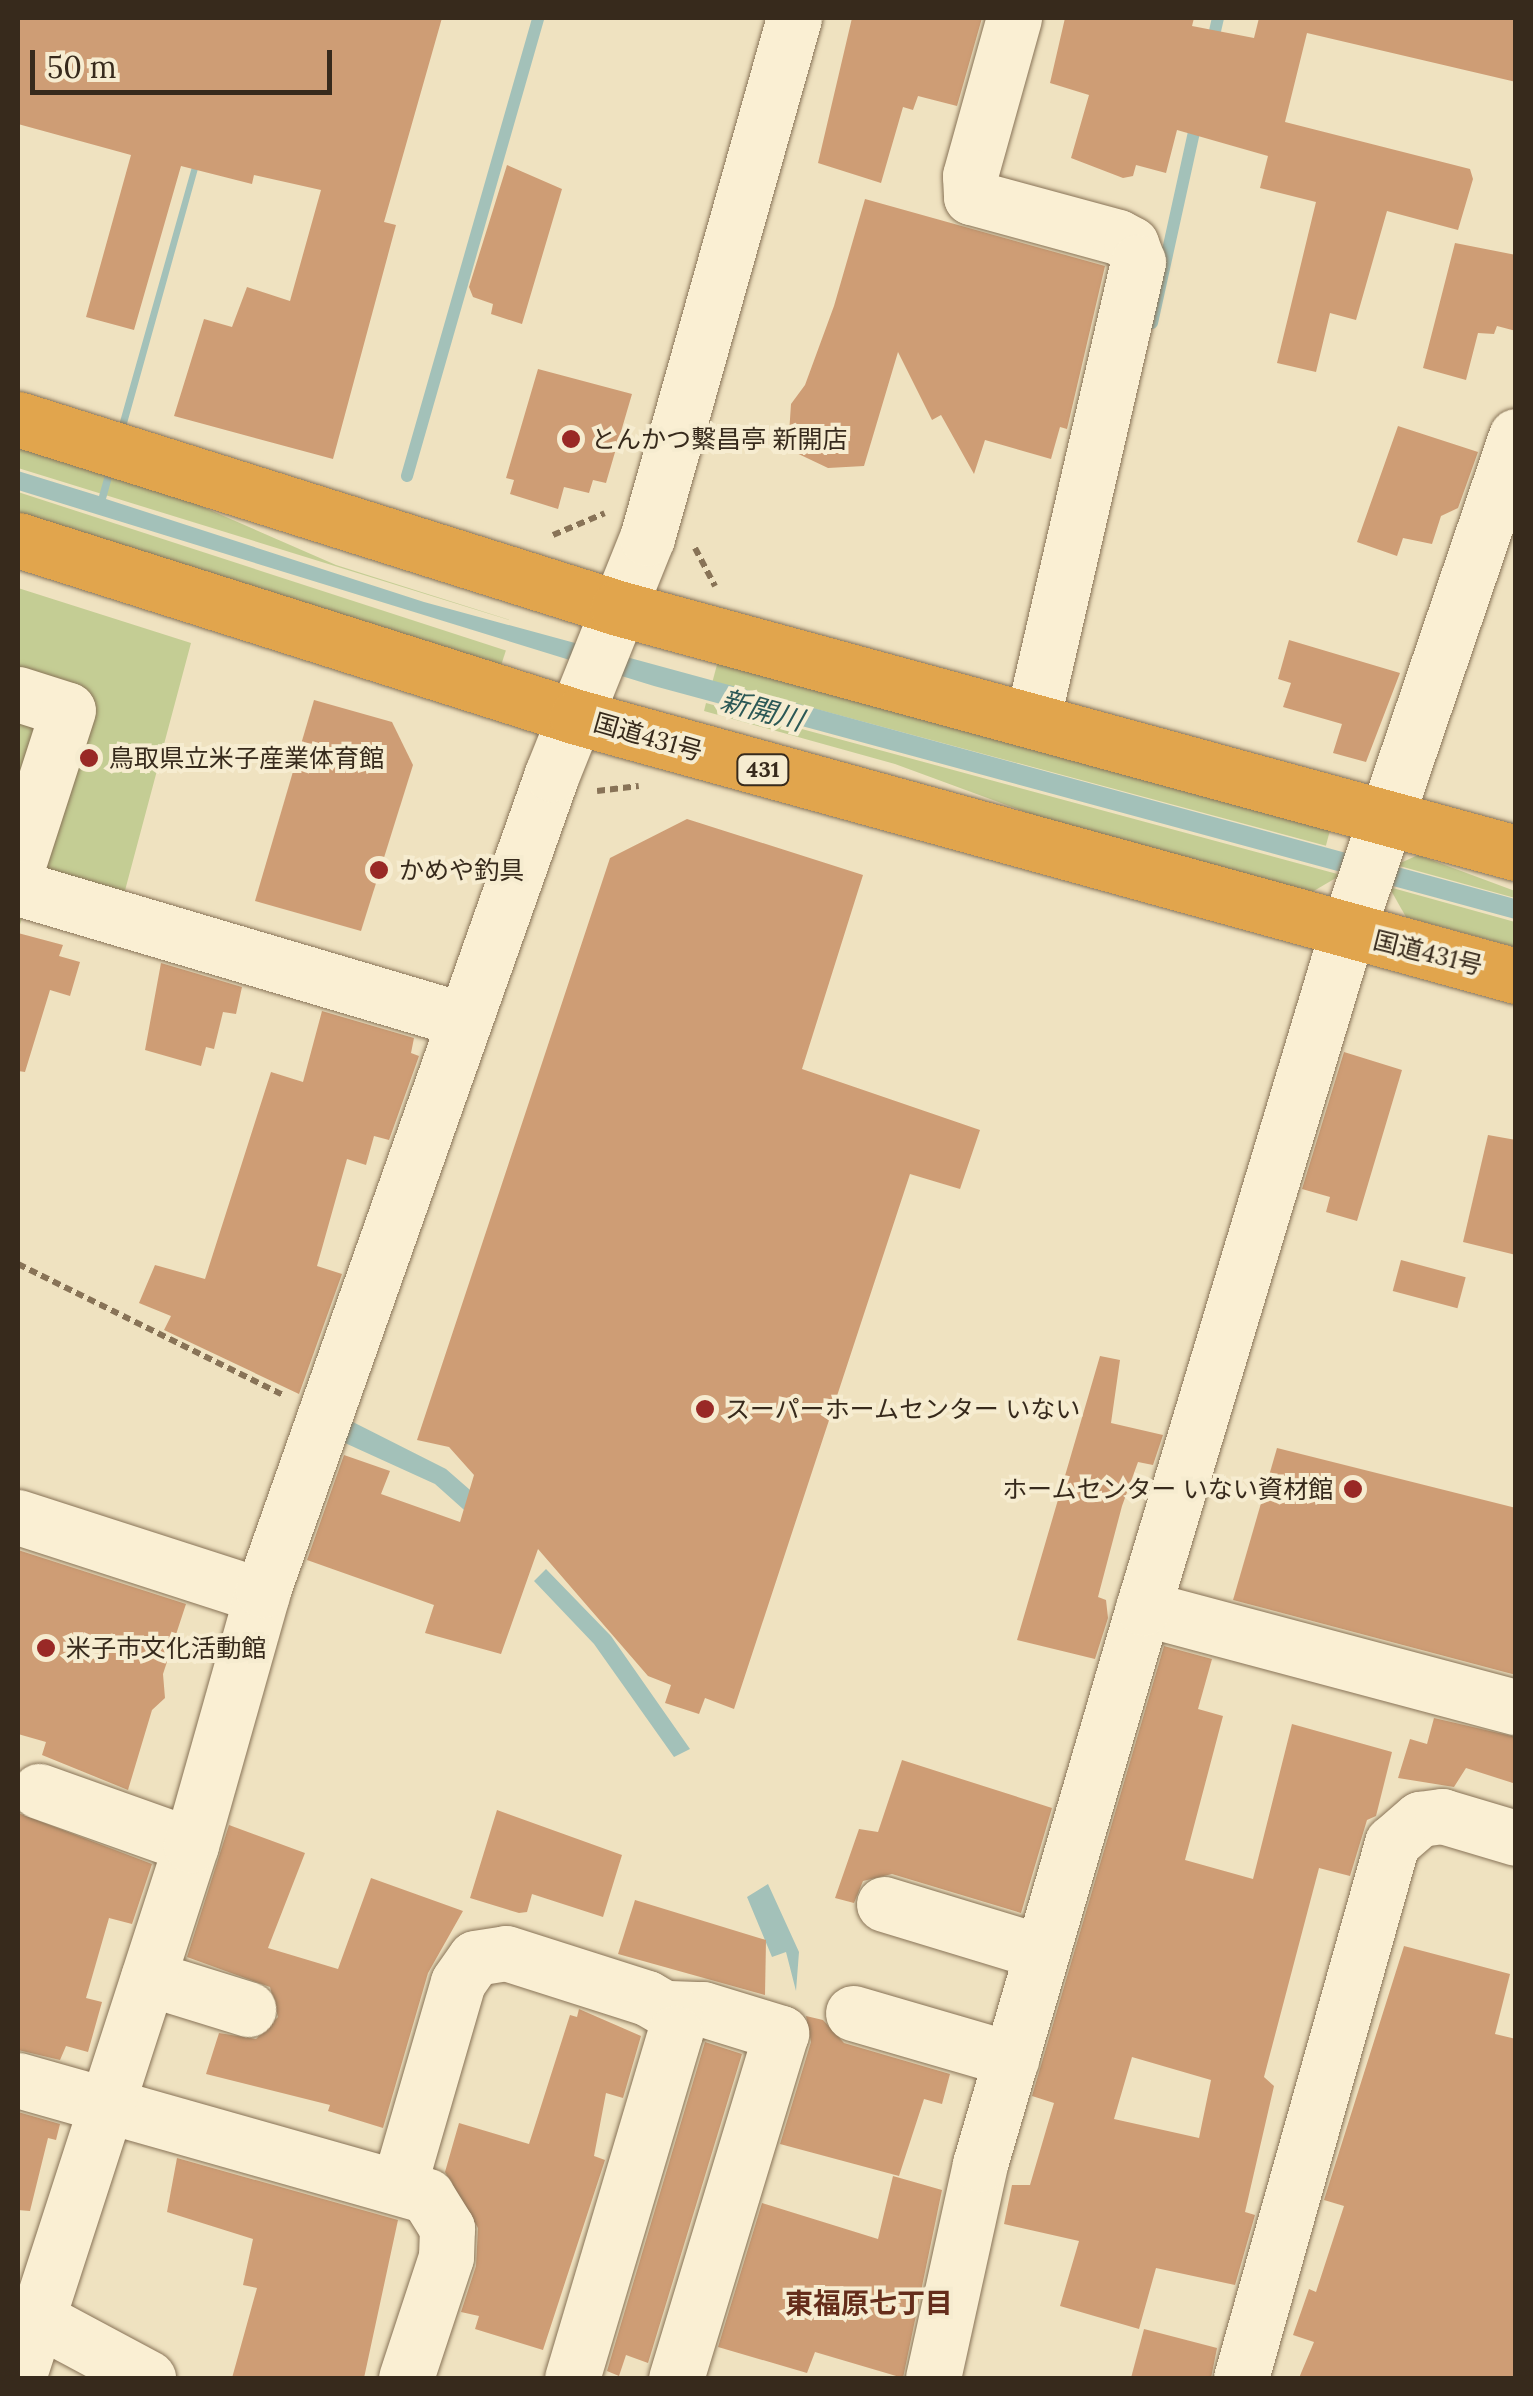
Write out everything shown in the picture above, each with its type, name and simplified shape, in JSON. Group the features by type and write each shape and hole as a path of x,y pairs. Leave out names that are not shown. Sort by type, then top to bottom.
{"highway":[{"path":"18,419 614,619 1032,720 1386,823 1516,853"},
{"name":"国道431号","path":"18,540 1516,976"}],"street":[{"path":"18,2378 191,1845 262,1596 463,1020 646,538 794,18"},
{"path":"1014,18 970,176 971,197 1118,238 1131,244 1138,262 1032,720"},
{"path":"933,2378 980,2164 1143,1608 1349,927 1516,436"},
{"path":"18,694 68,710 18,865"},
{"path":"18,888 463,1020"},
{"path":"18,1517 262,1596"},
{"path":"1143,1608 1516,1707"},
{"path":"38,1791 191,1845"},
{"path":"1241,2378 1392,1844 1420,1818 1442,1816 1516,1838"},
{"path":"884,1904 1042,1952"},
{"path":"399,2185 458,1982 475,1958 506,1953 669,2008 703,2009 781,2033 676,2378"},
{"path":"148,1978 248,2009"},
{"path":"572,2378 678,2022 669,2008"},
{"path":"852,2013 1010,2059"},
{"path":"18,2080 427,2196 447,2228 446,2257 406,2378"},
{"path":"38,2318 148,2378"}],"path":[{"path":"538,532 574,531 613,503"},
{"path":"692,532 722,597"},
{"path":"18,1264 325,1416"}],"green space":[{"path":"18,445 171,493 336,565 516,622 18,468"},
{"path":"18,492 506,651 498,674 18,518"},
{"name":"鳥取県立米子産業体育館","path":"18,588 191,643 123,898 23,915 18,931"},
{"path":"718,661 1331,825 1326,846 713,681"},
{"path":"706,703 1341,875 1312,892 1058,824 895,764 704,711"},
{"path":"1418,855 1515,891 1515,898 1396,865"},
{"path":"1389,887 1515,922 1515,947 1406,917"}],"water":[{"name":"新開川","path":"234,18 240,18 106,499 424,602 1515,899 1515,919 654,686 18,490 18,471 99,496"},
{"path":"341,1416 446,1469 485,1503 472,1517 435,1484 334,1438"},
{"path":"546,1569 611,1636 690,1749 674,1757 594,1644 534,1581"},
{"path":"768,1884 799,1952 796,1991 786,1952 772,1957 747,1897"}],"building":[{"path":"18,18 442,18 384,222 396,225 333,459 174,416 204,319 232,327 247,287 290,301 321,190 254,175 252,184 181,166 134,330 86,317 131,155 18,124"},
{"path":"852,18 982,18 957,106 918,96 913,110 903,107 881,183 818,163"},
{"path":"1065,18 1194,18 1192,26 1254,38 1259,18 1516,18 1516,82 1307,33 1285,122 1470,169 1473,179 1458,230 1387,211 1356,320 1330,313 1316,372 1277,363 1316,202 1260,188 1268,156 1177,130 1166,173 1136,165 1133,176 1123,178 1071,158 1089,95 1050,83"},
{"path":"507,165 562,189 522,324 491,314 493,304 473,297 469,287"},
{"path":"865,199 1105,266 1067,429 1060,427 1051,459 985,440 974,474 941,415 932,420 898,352 864,466 828,468 788,449 791,404 805,385 834,306"},
{"path":"1455,243 1516,255 1516,331 1497,326 1494,334 1478,333 1466,380 1423,368"},
{"path":"538,369 632,394 606,483 593,480 589,493 564,487 558,509 510,494 514,480 506,478"},
{"path":"1398,426 1478,452 1458,508 1441,516 1432,544 1403,538 1397,556 1357,542"},
{"path":"1289,640 1400,673 1366,762 1333,753 1342,724 1283,707 1291,683 1278,679"},
{"path":"314,700 392,722 413,765 361,931 255,901"},
{"path":"687,819 863,875 802,1069 980,1130 960,1189 910,1174 734,1709 705,1698 699,1714 665,1703 671,1685 648,1676 538,1549 501,1654 425,1633 434,1605 307,1560 344,1455 390,1471 381,1494 460,1522 474,1475 449,1447 417,1440 610,858"},
{"path":"18,933 63,945 59,956 80,962 70,996 50,990 25,1072 18,1071"},
{"path":"161,963 242,987 236,1014 223,1012 214,1049 206,1047 201,1066 145,1050"},
{"path":"322,1011 414,1038 411,1053 419,1056 389,1140 374,1136 366,1165 347,1159 317,1266 342,1274 299,1394 164,1330 171,1316 139,1303 155,1265 205,1279 271,1072 303,1082"},
{"path":"1344,1052 1402,1070 1357,1221 1326,1212 1330,1197 1302,1189"},
{"path":"1488,1135 1516,1140 1516,1255 1463,1242"},
{"path":"1401,1260 1466,1277 1457,1308 1393,1291"},
{"path":"1100,1356 1120,1360 1111,1423 1163,1435 1153,1465 1138,1462 1122,1506 1098,1597 1106,1600 1108,1618 1095,1659 1017,1640"},
{"path":"1277,1448 1516,1508 1516,1675 1233,1600"},
{"path":"18,1550 186,1604 163,1674 165,1698 152,1710 128,1790 42,1755 46,1742 18,1734"},
{"path":"1164,1646 1212,1659 1198,1709 1223,1716 1185,1860 1253,1879 1292,1724 1392,1752 1376,1816 1367,1820 1350,1876 1319,1868 1264,2077 1274,2086 1245,2212 1255,2215 1235,2285 1156,2268 1139,2329 1060,2306 1079,2241 1004,2224 1012,2185 1030,2185 1054,2103 1032,2096","holes":["1132,2057 1211,2080 1199,2138 1114,2119"]},
{"path":"1434,1718 1516,1737 1516,1784 1466,1768 1454,1787 1398,1778 1410,1739 1427,1744"},
{"path":"902,1760 1052,1808 1021,1913 892,1874 863,1881 854,1903 835,1898 859,1829 878,1832"},
{"path":"497,1810 622,1855 603,1917 532,1894 527,1912 519,1913 470,1898"},
{"path":"18,1813 152,1864 132,1924 109,1918 86,1998 102,2002 88,2052 66,2046 60,2060 18,2050"},
{"path":"229,1825 305,1853 268,1948 338,1969 371,1878 463,1911 428,1973 383,2128 328,2111 330,2105 206,2074 219,2033 256,2039 278,2017 270,1987 187,1957"},
{"path":"635,1900 766,1940 765,1995 618,1954"},
{"path":"1404,1946 1510,1974 1495,2034 1516,2039 1516,2378 1299,2378 1314,2342 1293,2335 1309,2289 1316,2292 1344,2206 1324,2200"},
{"path":"579,2009 641,2036 623,2098 606,2093 594,2156 605,2160 543,2350 475,2329 479,2316 461,2312 476,2266 478,2228 445,2172 459,2123 529,2144 570,2015 577,2017"},
{"path":"806,2016 823,2020 844,2043 950,2074 942,2104 924,2099 899,2176 780,2144 811,2042"},
{"path":"705,2042 742,2054 648,2363 626,2355 619,2376 607,2371"},
{"path":"18,2112 60,2124 56,2140 48,2138 30,2211 18,2210"},
{"path":"177,2158 398,2220 364,2378 232,2378 257,2288 243,2285 253,2239 167,2212"},
{"path":"893,2176 942,2190 903,2378 815,2352 807,2373 718,2347 762,2203 878,2239"},
{"path":"1144,2329 1217,2348 1211,2378 1131,2378"}],"waterway":[{"path":"407,476 538,18"},
{"path":"1212,44 1218,18"},
{"path":"1152,323 1197,118"}],"place":[{"name":"とんかつ繫昌亭 新開店","path":"571,439"},
{"name":"鳥取県立米子産業体育館","path":"89,758"},
{"name":"かめや釣具","path":"379,870"},
{"name":"スーパーホームセンター いない","path":"705,1409"},
{"name":"ホームセンター いない資材館","path":"1353,1489"},
{"name":"米子市文化活動館","path":"46,1648"}],"district":[{"name":"東福原七丁目","path":"869,2303"}]}
